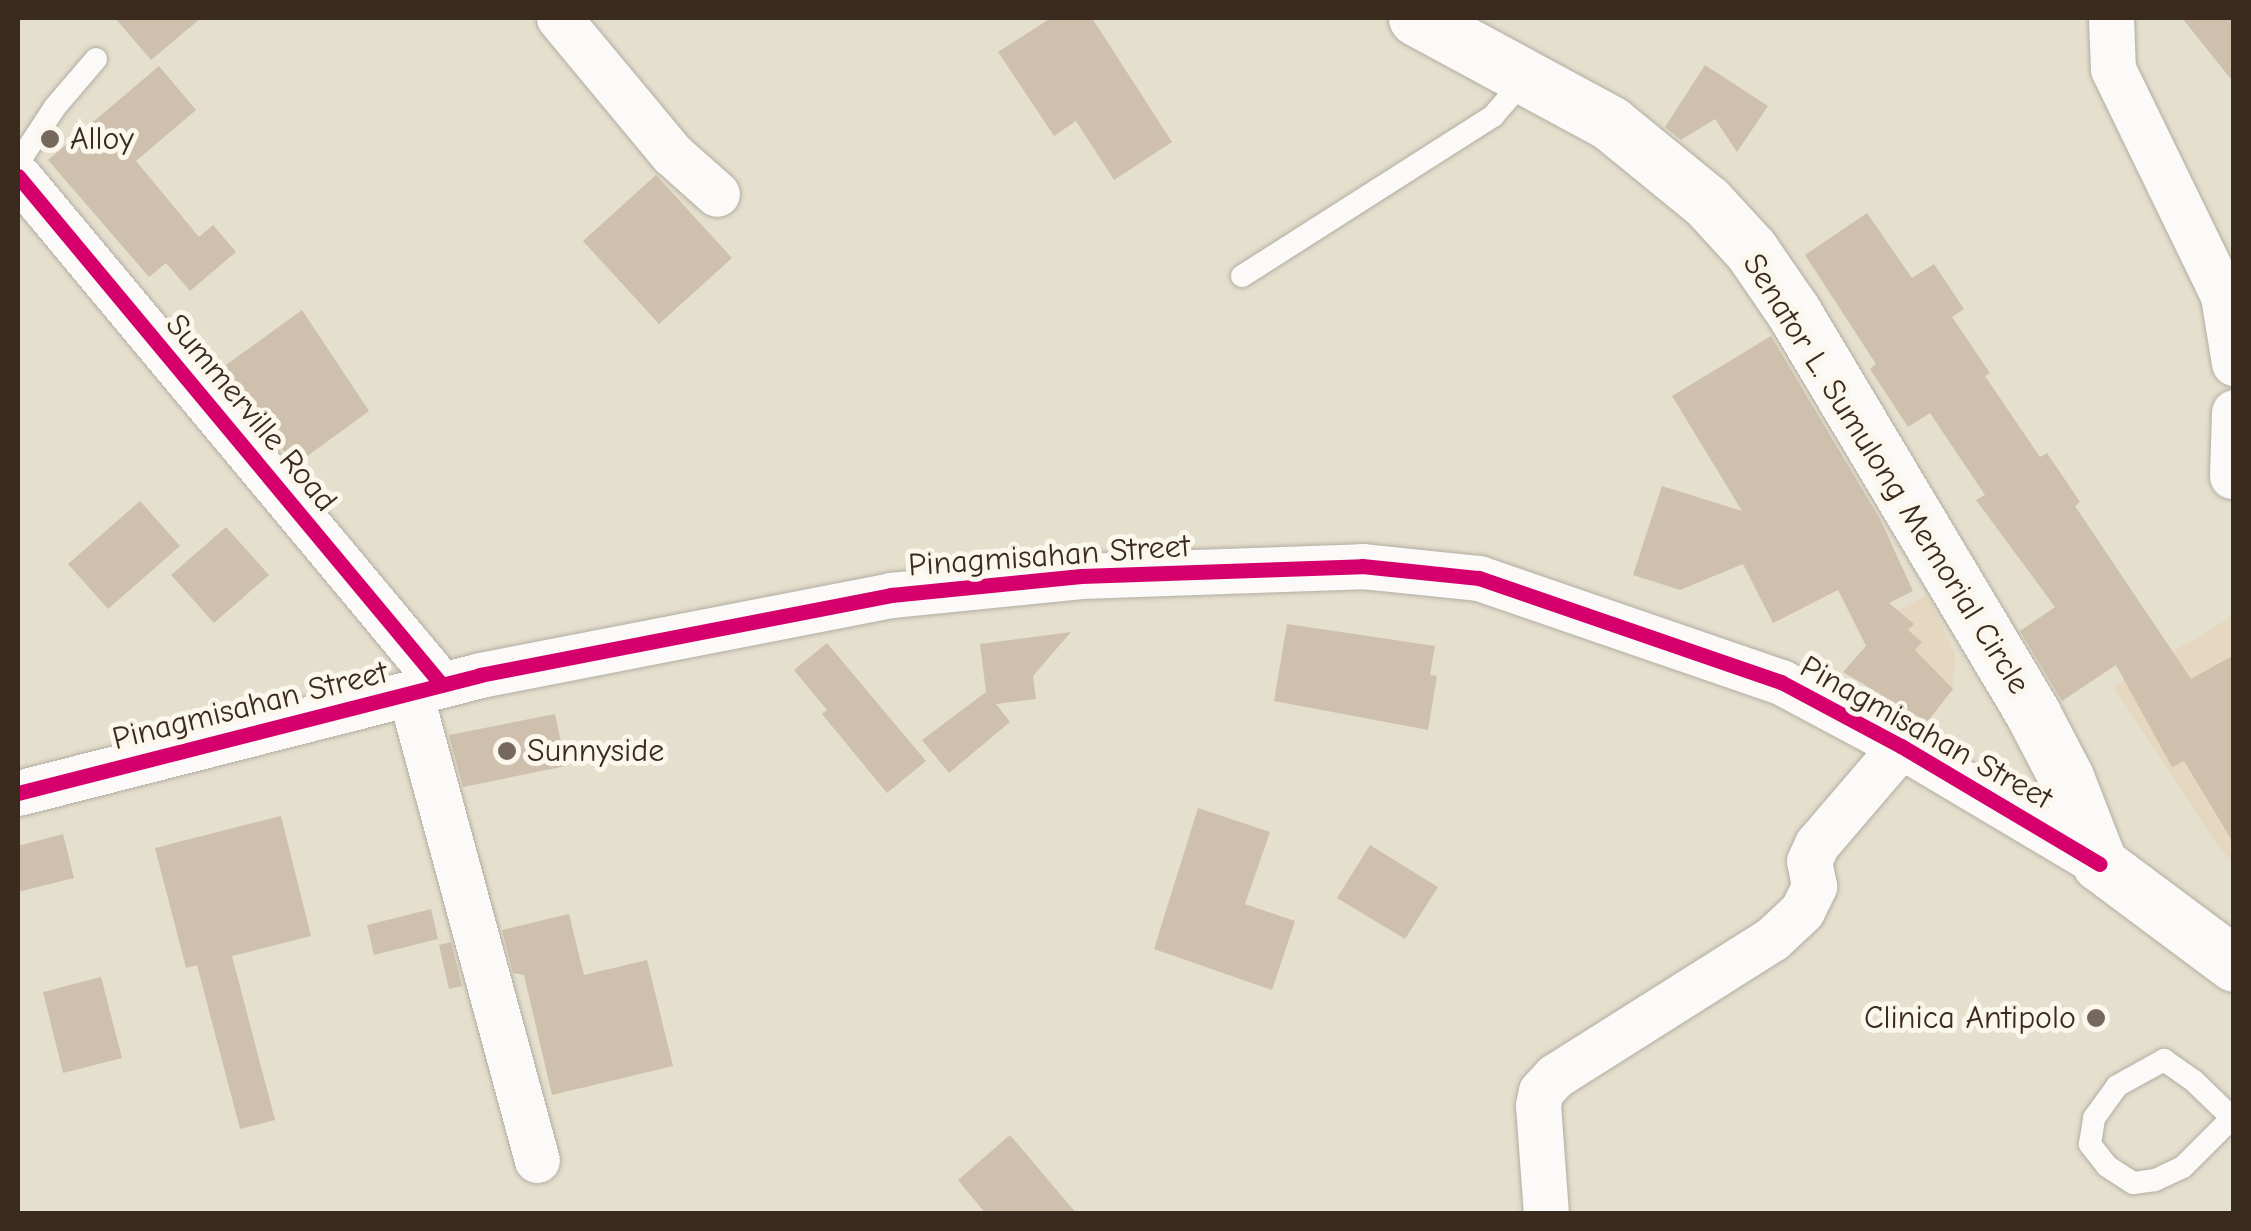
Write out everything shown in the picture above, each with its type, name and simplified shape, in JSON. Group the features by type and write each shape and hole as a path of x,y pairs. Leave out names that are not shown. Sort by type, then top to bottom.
{"main road":[{"name":"Senator L. Sumulong Memorial Circle","path":"1416,18 1610,123 1707,202 1750,250 1793,311 2033,714 2066,776 2100,864"},
{"path":"2100,864 2234,964"}],"street":[{"path":"560,18 672,154 718,194"},
{"path":"2111,18 2113,69 2224,296 2234,362"},
{"name":"Summerville Road","path":"18,176 426,689"},
{"path":"2232,476 2234,412"},
{"name":"Pinagmisahan Street","path":"18,794 426,689 716,627 891,596 1081,576 1362,566 1479,578 1781,682 1901,746 2100,864"},
{"path":"426,689 538,1160"},
{"path":"1546,1214 1538,1105 1541,1091 1555,1076 1772,939 1802,912 1814,886 1809,861 1816,844 1901,746"}],"lane":[{"path":"18,162 54,107 96,59"},
{"path":"1242,276 1493,116 1526,78"},
{"path":"2164,1060 2175,1064 2232,1118 2184,1166 2155,1180 2133,1182 2107,1166 2090,1144 2094,1118 2117,1086 2164,1060"}],"shaded area":[{"path":"1927,595 1955,654 1953,689 1927,722 1898,611"},
{"path":"2233,616 2233,862 2217,845 2114,687"}],"building":[{"path":"115,18 201,18 151,60"},
{"path":"1051,18 1092,18 1172,142 1114,180 1076,121 1054,136 998,52"},
{"path":"2182,18 2234,18 2234,83"},
{"path":"1705,65 1768,106 1737,152 1715,119 1681,140 1665,127"},
{"path":"159,66 196,110 136,161 199,237 213,225 236,252 190,291 166,263 149,277 48,160"},
{"path":"656,175 732,258 659,324 583,241"},
{"path":"1867,213 1912,278 1934,264 1964,309 1952,317 1990,373 1985,376 2040,457 2047,453 2080,502 2075,506 2191,679 2234,655 2234,844 2184,761 2172,767 2116,665 2062,701 2020,631 2055,607 1976,500 1985,495 1930,413 1908,427 1870,369 1876,364 1805,255"},
{"path":"302,310 369,411 295,465 219,370"},
{"path":"1771,336 1880,519 1913,591 1889,603 1914,624 1908,630 1922,642 1915,650 1953,689 1927,722 1843,672 1866,646 1838,590 1773,623 1743,564 1680,590 1633,575 1662,486 1742,511 1672,396"},
{"path":"140,501 180,546 108,609 68,564"},
{"path":"226,527 269,575 214,623 171,575"},
{"path":"1287,624 1435,646 1430,675 1437,676 1428,730 1274,701"},
{"path":"1071,632 1033,676 1036,699 996,704 1010,722 949,773 922,740 986,692 980,644"},
{"path":"827,643 926,761 887,793 822,714 827,710 794,670"},
{"name":"Sunnyside","path":"555,714 566,766 463,787 449,735"},
{"path":"1198,808 1270,832 1245,904 1295,921 1272,990 1154,949"},
{"path":"281,816 311,936 232,956 275,1120 240,1129 197,965 186,968 155,848"},
{"path":"63,834 74,878 18,892 18,846"},
{"path":"1370,845 1438,887 1405,939 1337,898"},
{"path":"431,909 438,939 374,955 367,925"},
{"path":"569,914 584,975 647,960 673,1066 552,1095 524,975 513,973 502,930"},
{"path":"451,942 462,986 449,989 439,945"},
{"path":"101,977 122,1058 63,1073 43,992"},
{"path":"1010,1135 1077,1214 986,1214 958,1180"}],"cycle path":[{"path":"18,176 442,685"},
{"path":"18,793 480,675 891,595 1081,576 1362,566 1479,578 1781,682 1901,746 2100,864"}],"place":[{"name":"Alloy","path":"50,139"},
{"name":"Sunnyside","path":"507,751"},
{"name":"Clinica Antipolo","path":"2096,1018"}]}
